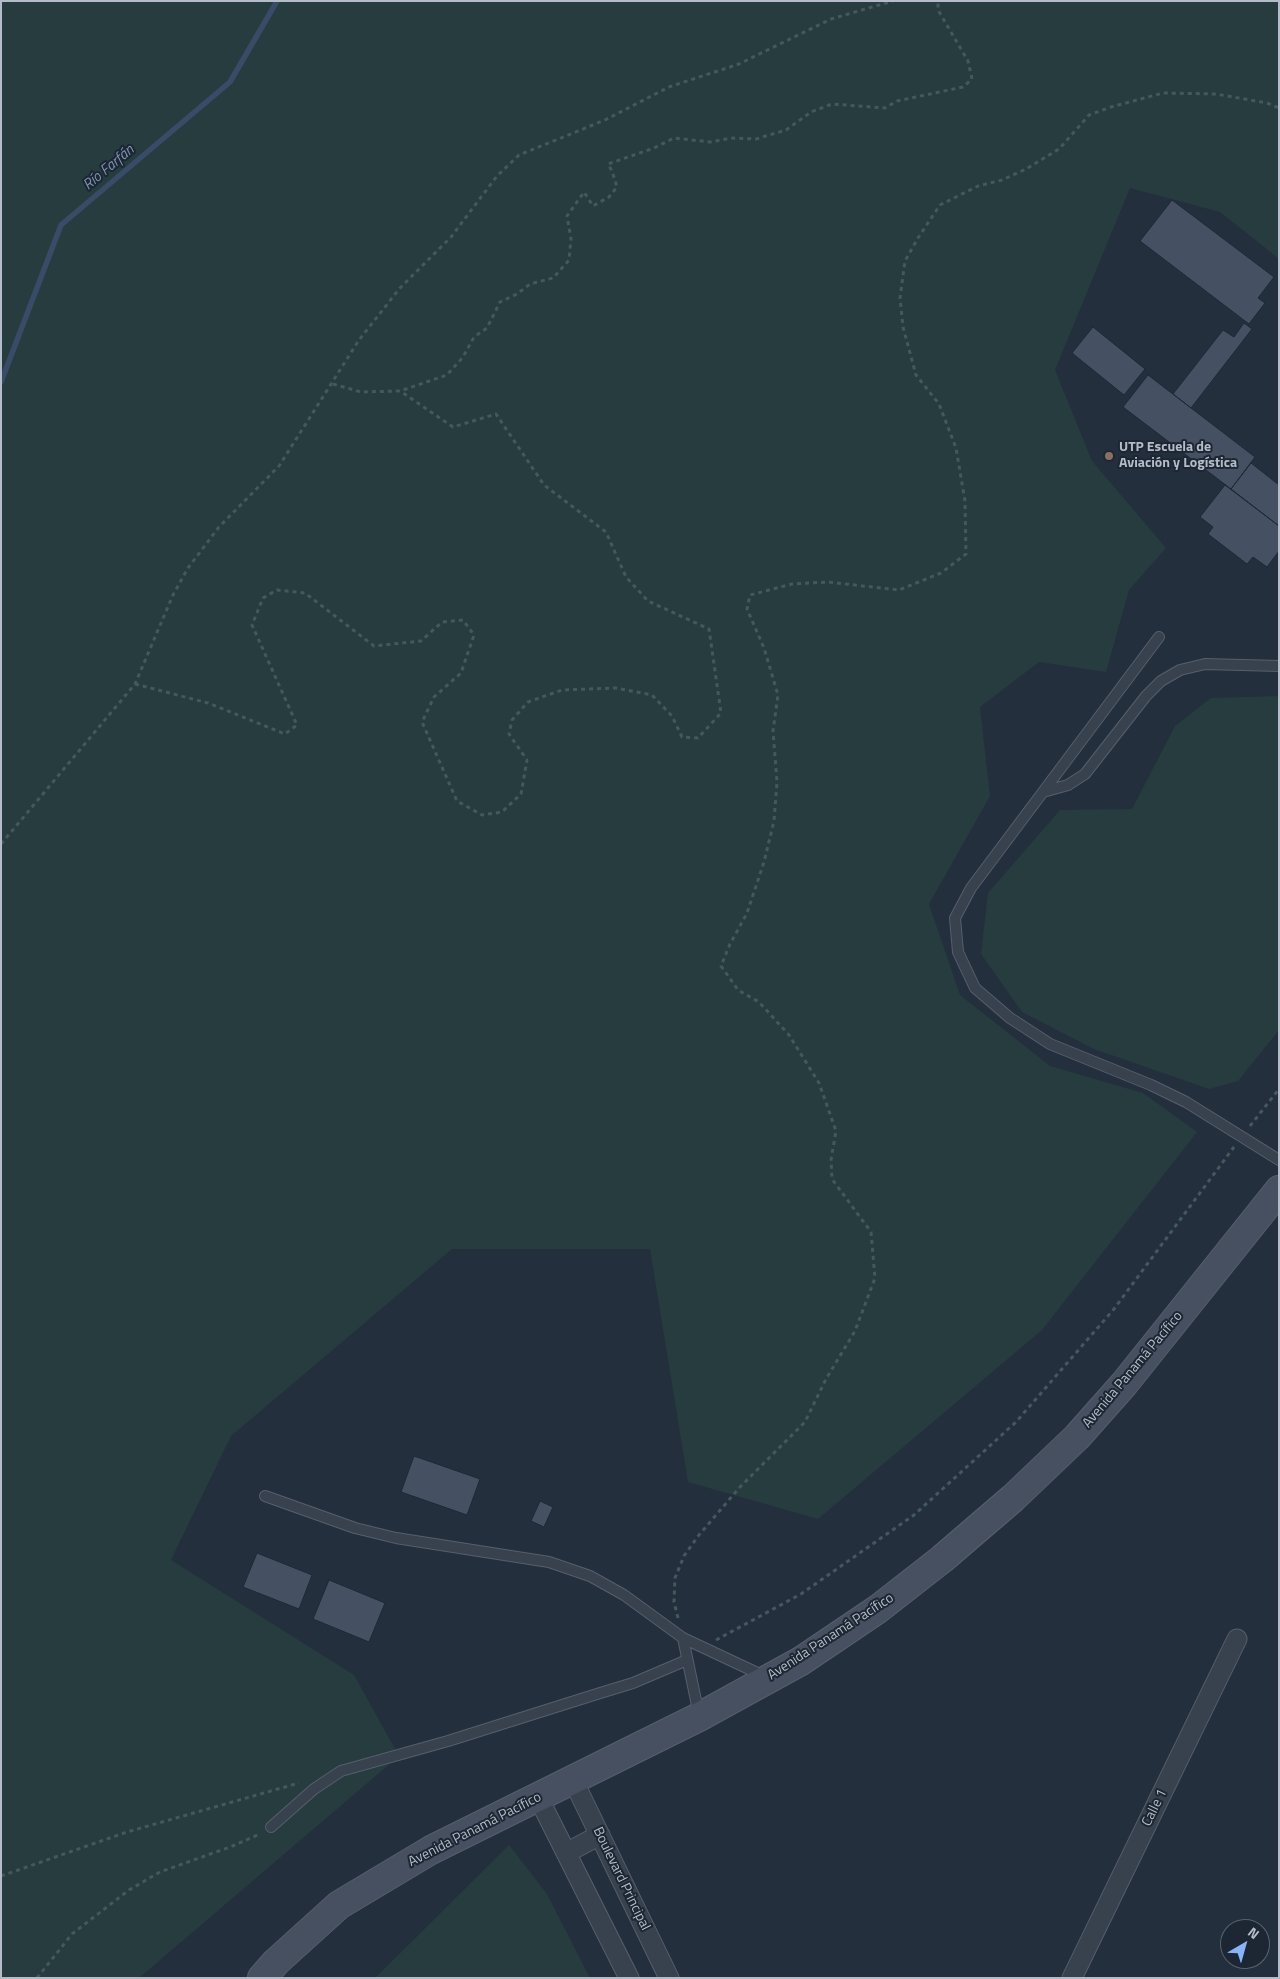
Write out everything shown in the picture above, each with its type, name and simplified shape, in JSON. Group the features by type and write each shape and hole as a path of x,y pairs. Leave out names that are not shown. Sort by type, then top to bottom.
{"main road":[{"name":"Avenida Panamá Pacífico","path":"262,1978 276,1962 339,1905 431,1850 699,1717 801,1661 878,1609 928,1570 1013,1498 1077,1437 1124,1384 1279,1190"}],"street":[{"name":"Calle 1","path":"1072,1978 1237,1638"},
{"name":"Boulevard Principal","path":"573,1780 667,1977"},
{"path":"538,1797 628,1978"},
{"path":"566,1853 600,1835"}],"lane":[{"path":"1160,637 971,888 955,918 958,952 975,988 1010,1018 1050,1044 1152,1085 1186,1102 1279,1160"},
{"path":"1043,792 1068,784 1084,774 1146,696 1162,680 1180,670 1205,664 1279,666"},
{"path":"265,1496 355,1528 396,1538 549,1562 590,1576 624,1595 683,1638 770,1678"},
{"path":"683,1638 699,1717"},
{"path":"271,1827 314,1789 341,1771 440,1744 606,1692 633,1683 687,1660"}],"path":[{"path":"1,844 135,684 173,595 188,568 219,527 279,466 333,384 359,340 400,288 451,236 497,176 519,154 605,120 669,87 739,64 831,19 893,1"},
{"path":"333,384 361,392 400,391 447,375 463,357 474,337 487,328 500,302 517,294 530,284 553,278 569,260 571,239 567,216 584,192 594,206 609,197 616,187 608,164 654,148 674,138 710,142 731,138 756,139 786,130 811,112 832,104 885,108 897,101 963,87 972,79 968,61 938,10 938,1"},
{"path":"683,1638 674,1602 675,1578 684,1556 740,1486 805,1422 826,1379 855,1331 875,1278 871,1232 832,1179 831,1160 836,1132 819,1083 789,1034 759,1002 738,990 721,966 730,944 747,913 764,862 774,821 777,782 774,731 778,695 764,648 747,609 750,595 792,584 828,582 899,590 940,573 966,554 965,501 956,448 939,404 916,375 903,327 900,298 905,261 940,205 978,186 1002,180 1026,169 1059,149 1089,115 1111,107 1163,94 1216,94 1268,103 1279,108"},
{"path":"135,684 208,703 284,734 297,725 252,625 263,598 277,590 304,593 374,646 422,641 442,622 463,620 474,635 461,673 434,697 422,722 458,801 482,815 502,812 520,794 527,760 509,734 512,720 528,702 562,690 616,688 652,695 672,716 682,737 698,738 721,713 709,629 648,600 626,577 606,532 544,485 496,414 453,427 400,391"},
{"path":"702,1647 802,1594 914,1515 1016,1422 1114,1309 1279,1089"},
{"path":"1,1876 128,1832 304,1782"},
{"path":"37,1978 72,1934 129,1890 160,1872 230,1848 251,1839 271,1827"}],"green space":[{"path":"1,1 1279,1 1279,263 1278,258 1220,212 1130,188 1055,370 1092,461 1166,548 1129,590 1106,672 1039,662 980,707 990,796 929,904 960,995 1050,1066 1143,1093 1197,1132 1042,1330 818,1519 688,1482 650,1249 452,1249 231,1436 171,1560 354,1675 399,1756 139,1978 1,1978"},
{"path":"1279,696 1279,1030 1238,1081 1209,1089 1094,1049 1022,1012 981,954 988,893 1060,810 1132,809 1175,726 1211,698"},
{"path":"509,1845 547,1894 590,1978 375,1978"}],"building":[{"path":"1172,200 1274,277 1258,298 1265,303 1249,324 1140,241"},
{"path":"1244,323 1252,329 1191,408 1173,394 1223,330 1234,337"},
{"path":"1093,327 1145,369 1124,395 1072,353"},
{"path":"1148,375 1255,457 1231,489 1123,407"},
{"path":"1251,463 1279,485 1279,526 1231,489"},
{"path":"1225,485 1279,526 1279,551 1267,567 1253,557 1247,564 1208,534 1213,527 1200,517"},
{"path":"414,1456 480,1479 467,1515 401,1492"},
{"path":"540,1501 553,1507 544,1527 531,1521"},
{"path":"257,1553 312,1575 299,1609 243,1587"},
{"path":"329,1580 385,1603 369,1642 313,1619"}],"waterway":[{"name":"Río Farfán","path":"1,382 61,225 230,82 277,1"}],"place":[{"name":"UTP Escuela de Aviación y Logística","path":"1109,456"}]}
